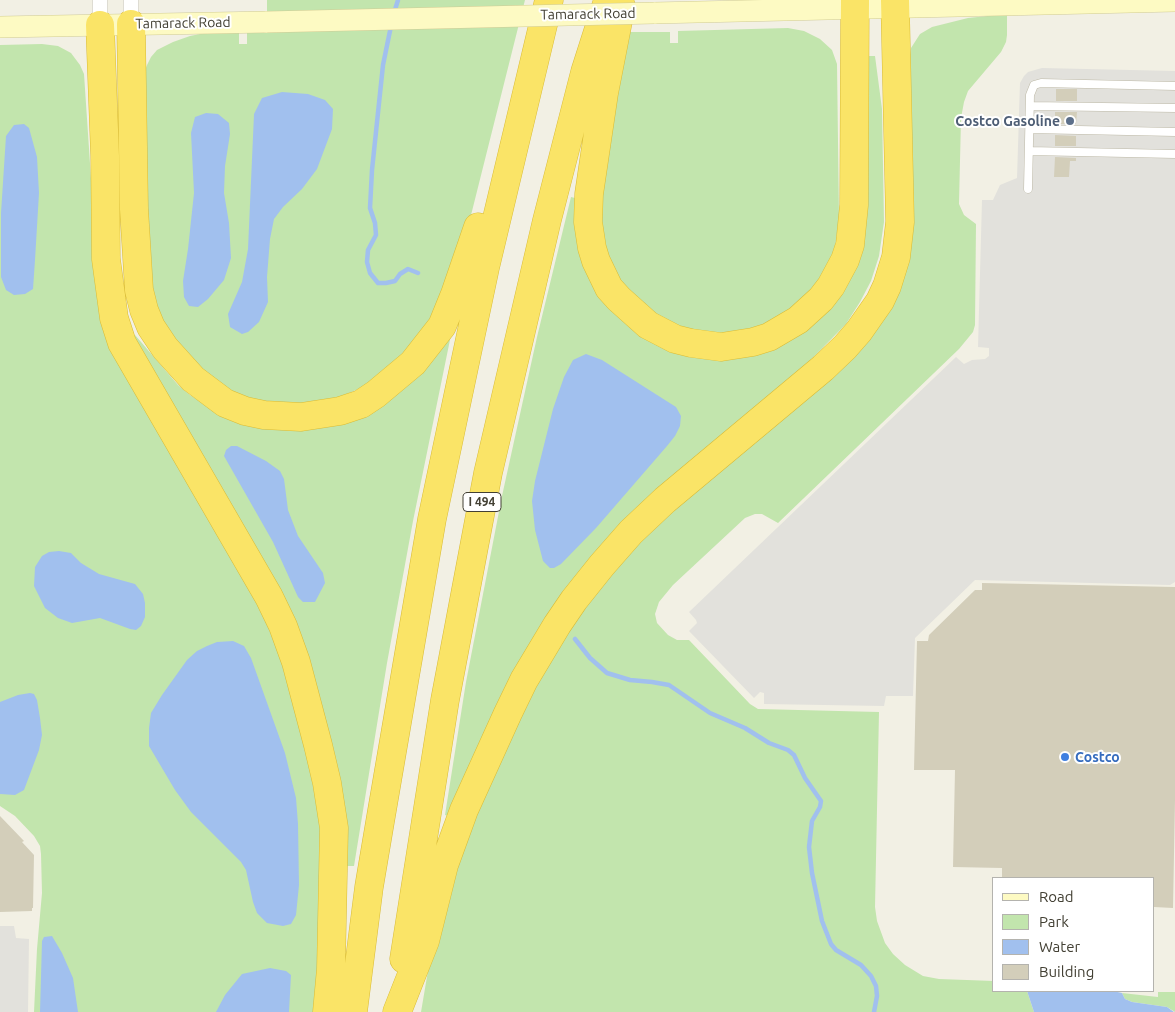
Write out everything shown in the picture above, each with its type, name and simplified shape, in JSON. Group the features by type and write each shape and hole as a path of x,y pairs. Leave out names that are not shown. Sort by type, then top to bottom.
{"highway":[{"path":"353,1012 372,868 429,538 484,268 549,0"},
{"name":"I 494","path":"396,1012 444,700 488,473 549,211 588,65 608,0"},
{"path":"622,0 592,163 588,209 592,248 601,274 610,288 628,309 648,325 675,339 691,343 721,346 753,342 769,337 798,320 821,299 831,286 845,260 850,245 854,204 856,4"},
{"path":"396,1012 425,941 444,865 464,810 508,713 536,659 557,625 596,572 631,532 680,487 840,353 859,331 880,301 896,257 900,222 895,4"},
{"path":"131,12 134,216 139,290 144,310 151,327 179,366 209,392 225,403 245,411 282,417 320,415 361,404 376,394 412,363 442,326 455,294 537,47"},
{"path":"100,13 106,258 114,318 122,343 269,597 283,626 296,662 327,783 334,828 331,969 327,1012"}],"street":[{"name":"Tamarack Road","path":"0,28 100,13 131,12 267,22 654,13 856,4 1175,1"}],"lane":[{"path":"1028,189 1030,106 1034,85 1041,83 1175,86"},
{"path":"1030,106 1175,108"},
{"path":"1030,129 1175,132"},
{"path":"1029,151 1175,154"}],"green space":[{"path":"267,0 525,0 464,243 437,310 414,342 392,365 363,387 331,401 274,406 220,389 157,324 148,263 145,70 151,57 157,50 190,36 205,33 239,32 239,44 247,44 247,32 267,32"},
{"path":"1007,14 1006,42 1001,52 968,91 961,118 959,204 964,215 976,224 975,325 973,332 959,349 778,523 762,514 755,514 745,518 673,585 659,602 655,614 657,623 668,635 677,640 689,640 750,704 758,709 879,712 875,907 877,921 885,943 905,965 923,976 939,979 992,981 992,992 1027,992 1034,1012 421,1012 431,953 453,863 548,657 639,538 872,335 911,48 920,34 932,27 968,18"},
{"path":"788,28 804,31 820,39 832,50 837,64 839,218 835,248 822,278 787,315 739,335 673,328 621,288 597,228 627,32 670,32 670,43 678,43 678,31"},
{"path":"42,44 58,46 71,53 84,74 98,283 260,607 282,660 316,790 321,835 321,905 315,1012 34,1012 42,893 40,846 34,836 15,816 0,806 0,45"},
{"path":"869,56 875,56 882,109 884,222 879,256 871,281 860,302 846,324 787,384 637,520 452,817 445,815 466,682 502,496 537,337 571,197 579,199 581,239 675,348 823,311 867,96"},
{"path":"452,330 413,521 387,663 354,866 347,866 345,839 328,745 129,338 135,335 178,385 214,410 307,426"},
{"path":"1158,992 1175,992 1175,1012 1167,1007 1132,1002 1125,999 1122,993 1158,997"}],"shaded area":[{"path":"1042,68 1175,71 1175,582 1170,585 975,580 915,638 913,696 886,696 884,706 764,704 764,693 760,692 754,698 689,631 697,623 689,612 956,357 964,364 972,360 985,359 989,356 989,348 978,347 982,200 993,200 1000,185 1017,178 1020,83 1028,72"},
{"path":"0,926 14,926 16,938 29,939 28,1012 0,1012"}],"water":[{"path":"282,92 308,94 325,100 333,109 332,129 317,169 302,189 283,207 274,219 270,239 267,277 268,302 259,322 248,332 242,334 230,327 228,314 242,282 248,249 254,114 262,98"},
{"path":"206,113 218,114 229,123 230,134 225,166 224,193 229,223 231,258 224,280 208,299 198,307 189,306 184,297 183,281 194,193 191,133 195,117"},
{"path":"24,124 29,128 37,157 39,193 33,289 25,294 14,295 6,290 1,277 1,213 6,136 14,125"},
{"path":"586,354 602,360 676,407 681,416 680,426 667,446 596,528 561,564 550,568 543,561 535,530 532,501 535,481 553,409 564,377 573,360"},
{"path":"231,446 237,446 266,461 280,471 284,479 288,510 298,536 323,573 325,583 315,602 303,602 298,597 273,542 224,456 226,450"},
{"path":"49,552 71,553 81,563 99,574 135,584 143,594 145,603 145,617 141,626 136,630 130,629 100,618 72,623 58,618 45,608 34,586 35,567 42,556"},
{"path":"233,641 244,646 251,658 285,753 296,798 299,885 296,915 291,924 283,926 267,923 257,913 246,870 241,862 191,812 175,790 149,746 151,713 187,660 197,651 207,646 217,642"},
{"path":"34,694 37,700 40,718 42,735 39,750 24,790 15,795 0,794 0,702 18,695"},
{"path":"52,936 73,978 78,1012 40,1012 42,941 44,937"},
{"path":"270,968 286,971 291,975 289,1012 216,1012 225,995 242,974"},
{"path":"1027,992 1118,992 1122,993 1125,999 1132,1002 1167,1007 1174,1012 1034,1012"}],"building":[{"path":"1056,89 1077,89 1077,101 1056,101"},
{"path":"1055,112 1077,112 1076,124 1055,124"},
{"path":"1055,135 1076,136 1076,146 1055,146"},
{"path":"1055,157 1076,158 1076,161 1070,161 1069,177 1054,177"},
{"name":"Costco","path":"982,583 1175,587 1173,908 1155,907 1155,877 1002,877 1002,868 953,867 955,770 914,770 917,641 928,641 929,635 975,590 982,590"},
{"path":"0,816 24,841 22,842 34,855 32,911 0,912"}],"waterway":[{"path":"394,13 398,0"},
{"path":"391,26 383,65 372,170 370,208 375,223 376,235 368,250 367,262 370,273 378,283 395,281 400,274 408,269 418,273"},
{"path":"575,639 590,658 607,673 630,680 669,685 710,713 745,728 769,743 788,750 794,755 805,778 821,801 820,807 812,821 809,847 812,873 822,921 831,944 836,950 861,965 871,976 876,986 877,996 874,1012"}],"place":[{"name":"Costco Gasoline","path":"1070,121"},
{"name":"Costco","path":"1065,757"}]}
